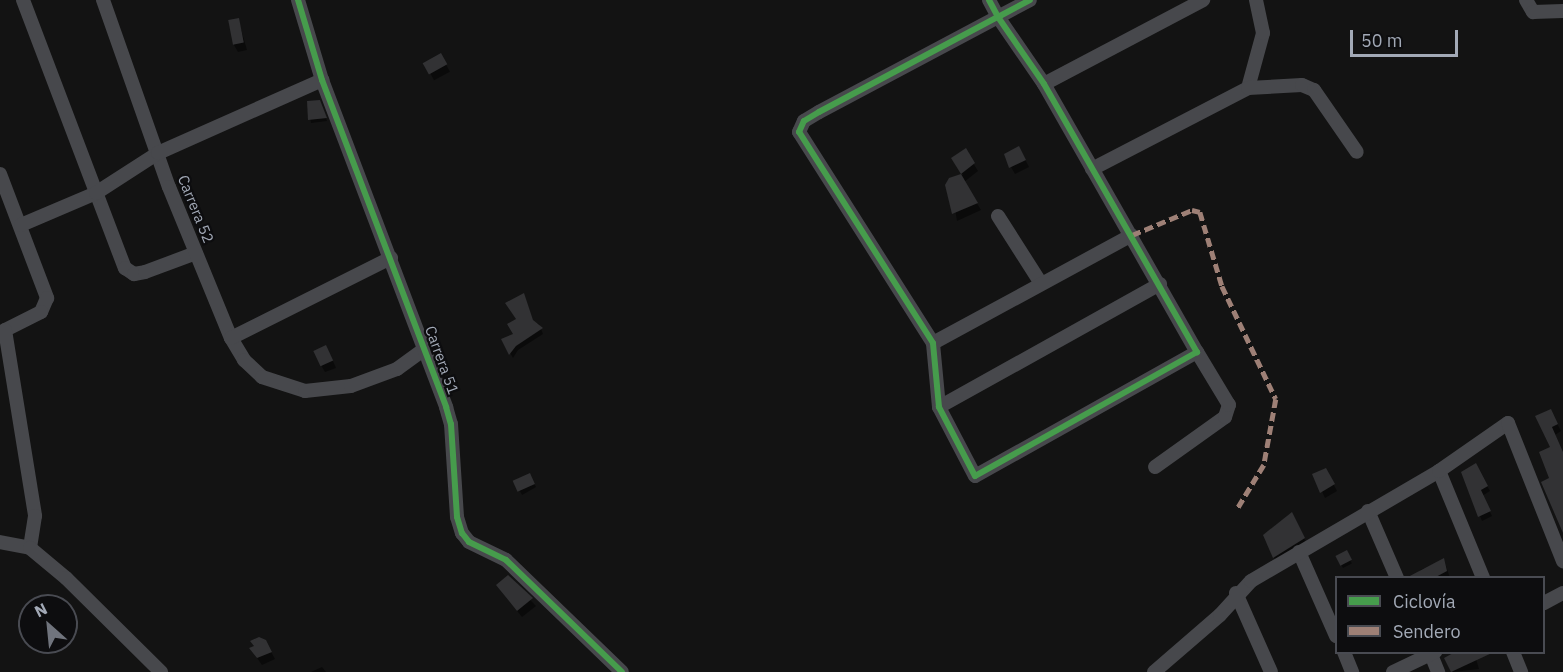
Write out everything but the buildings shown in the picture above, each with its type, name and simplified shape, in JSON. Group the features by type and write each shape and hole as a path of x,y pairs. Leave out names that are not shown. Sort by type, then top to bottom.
{"street":[{"path":"22,0 125,268 134,274 145,272 196,253"},
{"name":"Carrera 52","path":"103,0 196,253 231,338 244,360 262,377 305,391 351,386 397,369 425,349"},
{"name":"Carrera 51","path":"298,0 322,80 391,258 451,424 457,517 462,533 469,542 506,560 622,672"},
{"path":"989,0 1044,84 1228,405 1225,417 1155,467"},
{"path":"1030,0 819,111 804,121 799,132 933,343 939,407 975,476 1197,352"},
{"path":"1044,84 1203,0"},
{"path":"1248,88 1263,33 1256,0"},
{"path":"1529,6 1563,10"},
{"path":"21,225 96,194 158,153 322,80"},
{"path":"1092,169 1248,88 1302,85 1314,90 1357,152"},
{"path":"0,174 47,298 41,312 5,330 0,350"},
{"path":"998,216 1040,282"},
{"path":"933,343 1040,282 1132,236"},
{"path":"231,338 391,258"},
{"path":"939,407 1160,284"},
{"path":"5,330 34,516 30,548"},
{"path":"1154,672 1220,615 1236,593 1299,552 1438,471 1508,423 1563,561"},
{"path":"1438,471 1482,576"},
{"path":"1368,511 1396,576"},
{"path":"0,542 30,548 66,578 161,672"},
{"path":"1299,552 1335,634"},
{"path":"1236,593 1271,672"},
{"path":"1545,603 1563,594"},
{"path":"1345,654 1352,672"},
{"path":"1393,672 1430,654"},
{"path":"1432,654 1437,672"},
{"path":"1514,654 1521,672"}],"marked path":[{"path":"1132,235 1192,210 1200,212 1222,286 1276,399 1264,465 1238,508"}],"cycle path":[{"path":"298,0 322,80 446,407 451,424 457,517 462,533 469,542 506,560 622,672"},
{"path":"989,0 998,17 1044,84 1197,352 975,476 939,407 933,343 799,132 804,121 819,112 998,17 1030,0"}]}
